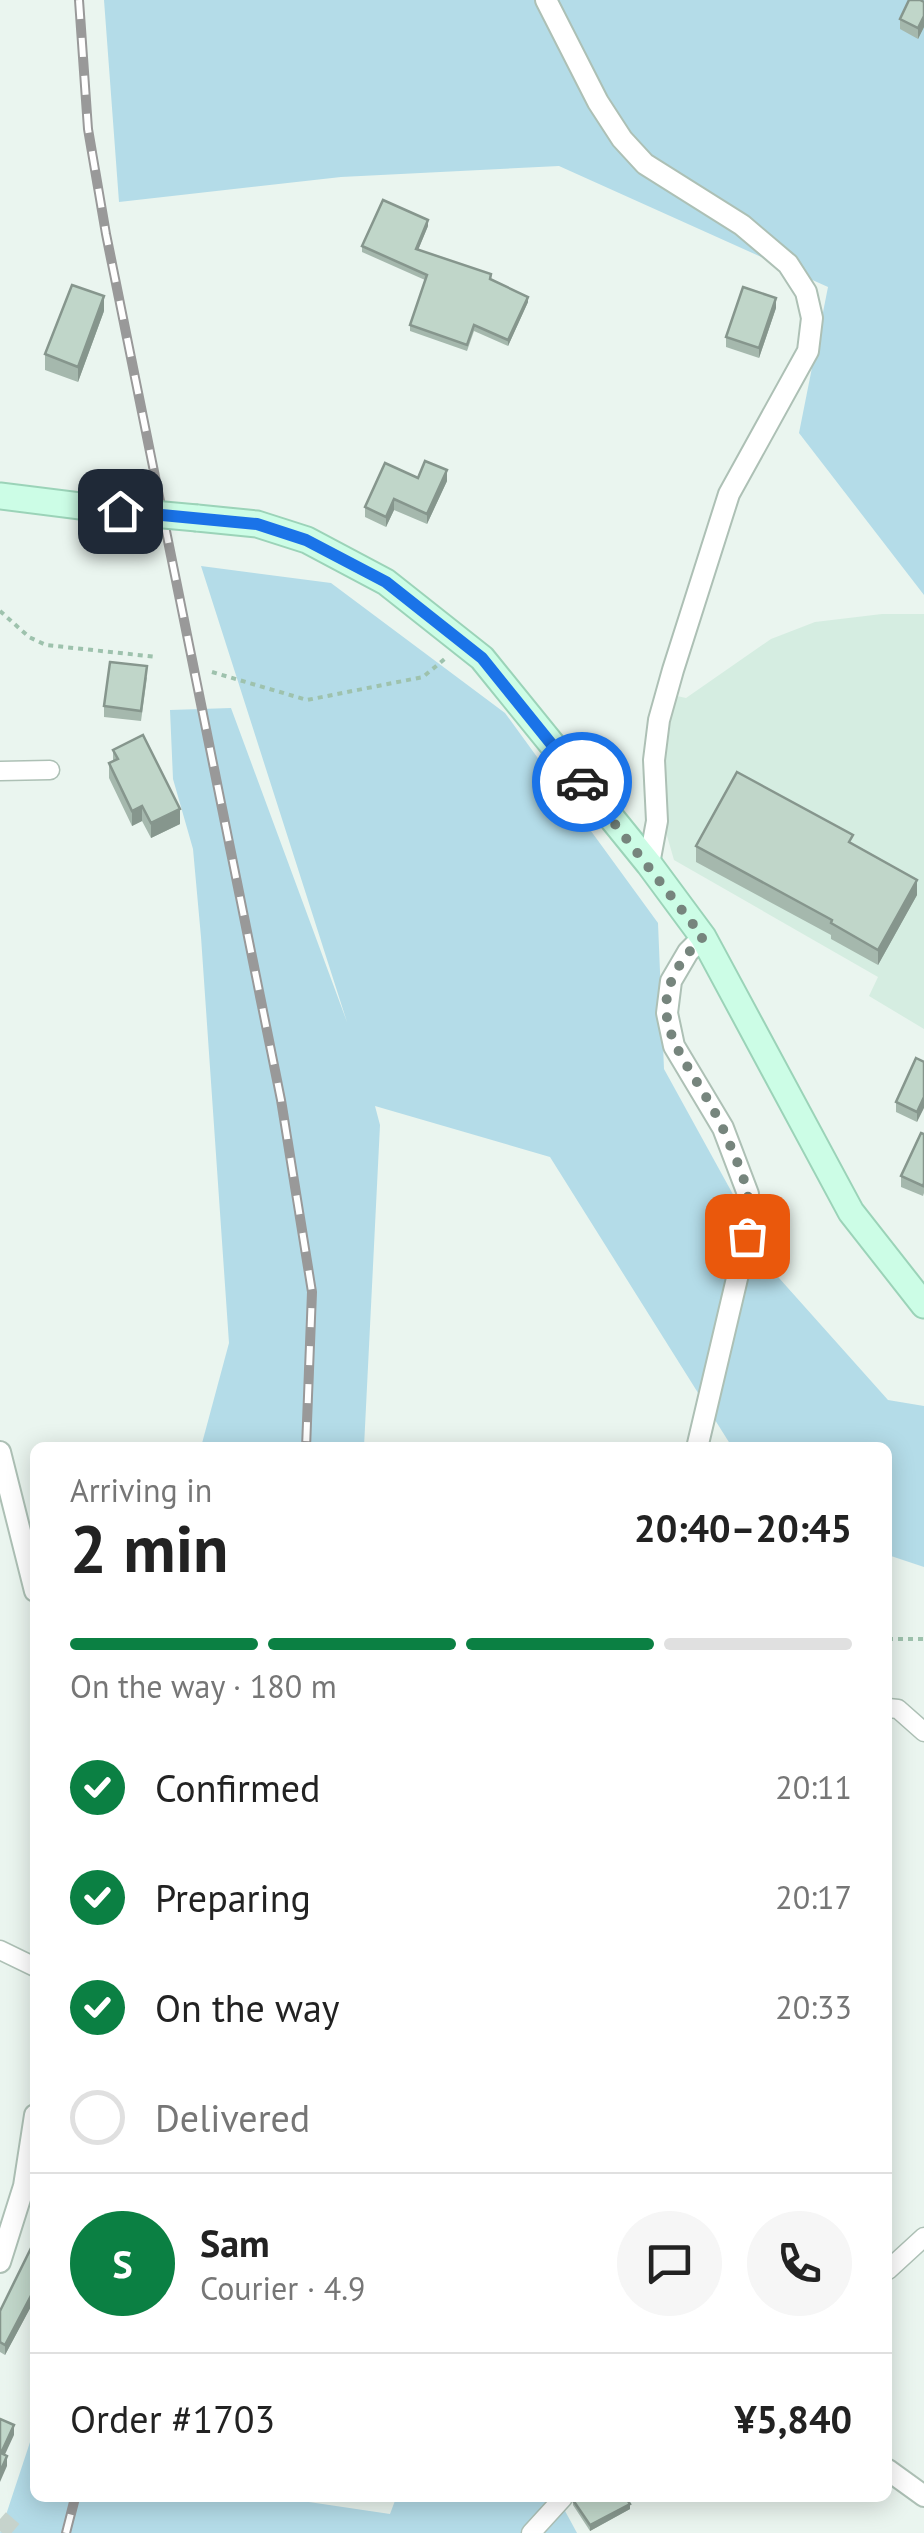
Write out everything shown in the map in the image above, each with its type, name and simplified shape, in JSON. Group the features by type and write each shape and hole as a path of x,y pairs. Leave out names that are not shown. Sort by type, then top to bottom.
{"main road":[{"path":"0,496 257,524 306,540 386,582 482,658 703,937 850,1212 924,1305"}],"street":[{"path":"546,0 598,102 622,139 645,164 742,225 788,264 806,292 812,318 808,351 730,494 659,720 654,760 657,821 649,864"},
{"path":"0,770 50,770"},
{"path":"697,1442 747,1236 748,1194 723,1128 674,1046 667,1013 671,981 688,952 703,937"},
{"path":"0,1452 7,1510 30,1577"},
{"path":"892,1708 898,1709 924,1732"},
{"path":"0,1950 30,1964"},
{"path":"0,2262 24,2186 30,2147"},
{"path":"892,2266 924,2237"},
{"path":"892,2473 924,2496"},
{"path":"531,2533 559,2502"}],"path":[{"path":"0,611 28,637 46,645 157,656"},
{"path":"212,672 307,700 422,677 446,657 482,658"},
{"path":"892,1639 924,1639"}],"shaded area":[{"path":"104,0 924,0 924,595 799,433 828,287 559,166 341,177 119,202"},
{"path":"201,566 331,583 505,713 658,923 664,1069 779,1278 888,1400 924,1406 924,1567 892,1556 892,1442 729,1442 550,1157 375,1106 380,1125 364,1442 202,1442 229,1343 193,849 173,779 170,710 231,708 347,1022"},
{"path":"882,614 924,614 924,1029 869,996 878,977 674,860 663,822 660,781 668,694 686,698 771,639 815,622"},
{"path":"30,2442 30,2502 309,2502 390,2514 394,2502 560,2502 577,2533 0,2533"}],"building":[{"path":"909,0 924,2 924,16 918,28 900,19"},
{"path":"383,200 428,220 416,249 491,274 490,279 528,297 508,340 474,325 467,345 410,325 427,275 362,246"},
{"path":"72,285 104,296 78,367 45,354"},
{"path":"743,287 776,298 759,348 726,337"},
{"path":"425,461 447,470 427,514 394,499 386,517 365,507 385,463 418,478"},
{"path":"110,662 147,666 141,711 104,706"},
{"path":"143,735 180,809 151,823 142,806 132,811 109,763 118,759 113,750"},
{"path":"737,772 853,835 849,842 917,880 878,950 831,923 832,920 696,846"},
{"path":"916,1058 924,1062 924,1097 917,1112 896,1102"},
{"path":"921,1133 924,1134 923,1186 901,1176"},
{"path":"30,2250 30,2298 5,2345 0,2342 0,2311"},
{"path":"0,2419 14,2425 1,2453 7,2456 0,2472"},
{"path":"574,2502 630,2504 590,2525"}],"tunnel":[{"path":"0,2519 16,2533"}],"railway":[{"path":"79,0 88,129 106,234 281,1100 312,1292 306,1442"},
{"path":"66,2533 74,2502"}],"way so far":[{"path":"582,782 703,937 688,952 671,981 667,1013 674,1046 723,1128 748,1194 747,1236"}],"route":[{"path":"120,511 257,524 306,540 386,582 482,658 582,782"}]}
